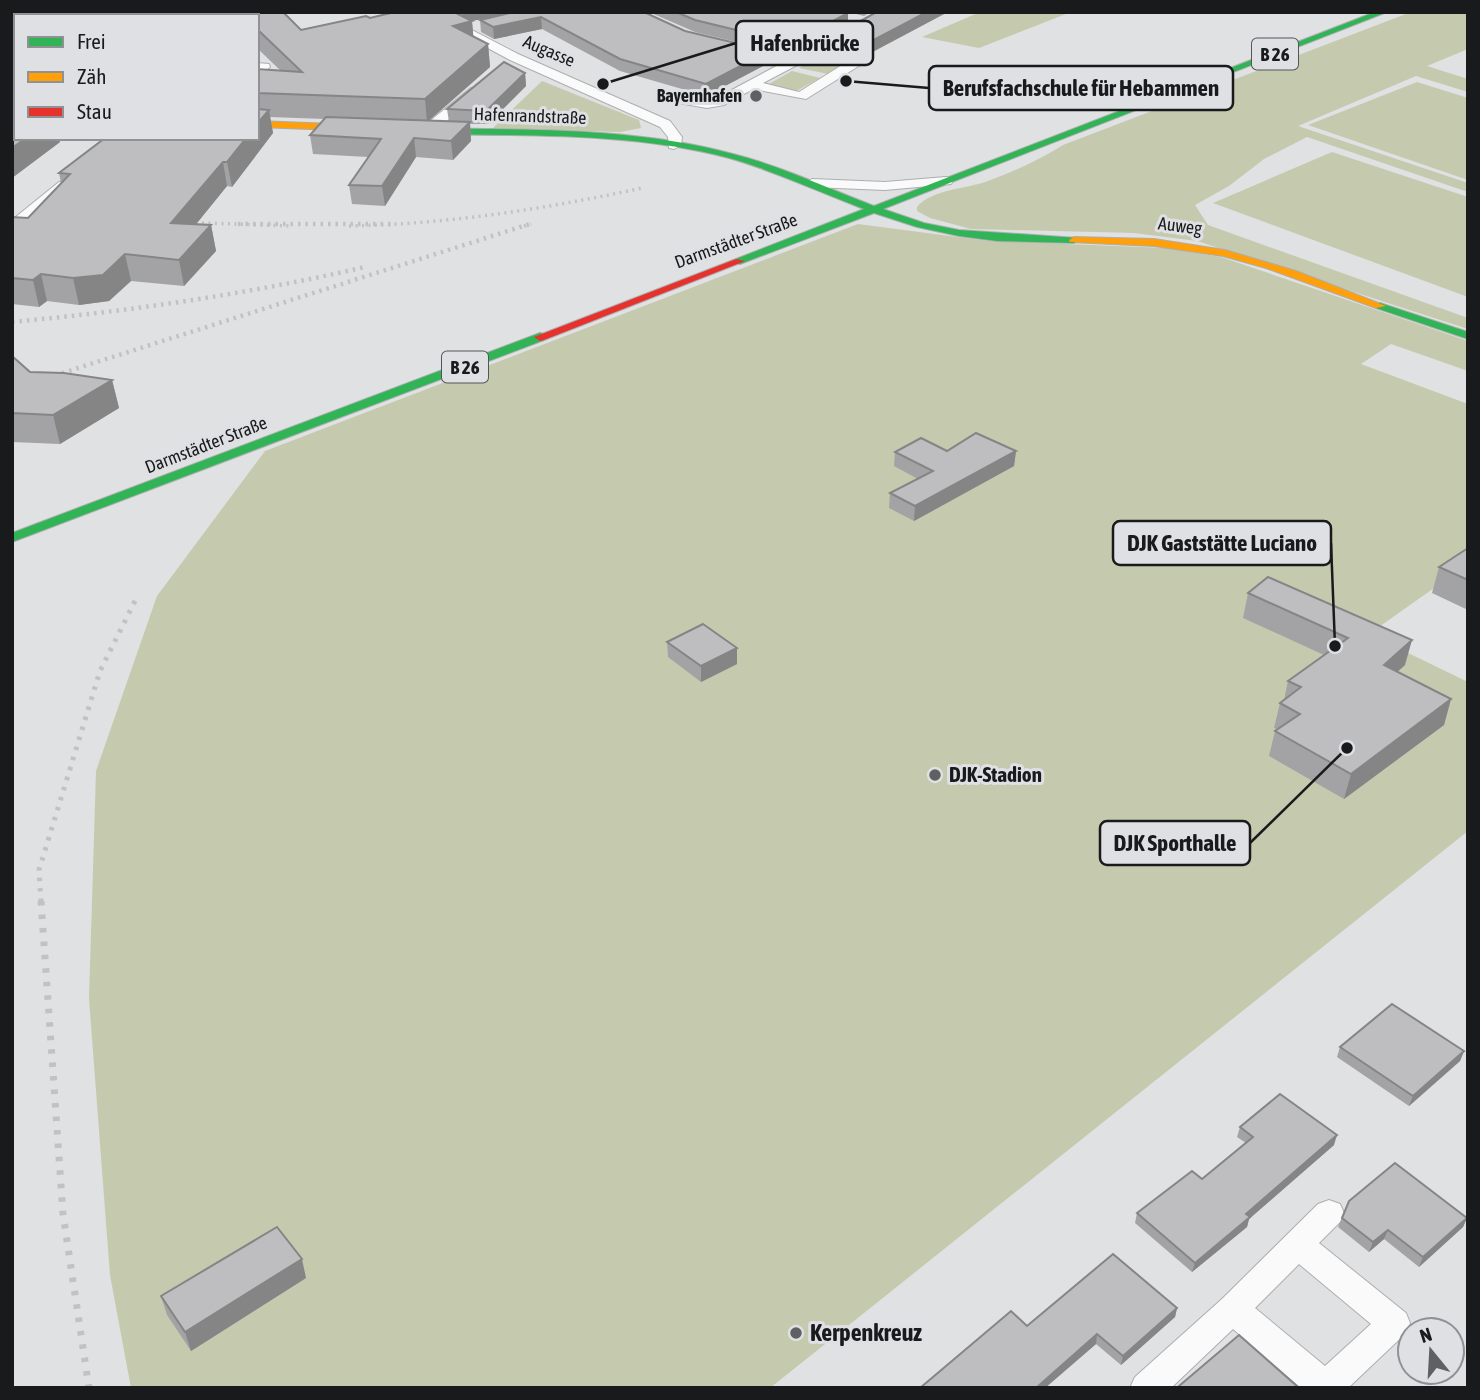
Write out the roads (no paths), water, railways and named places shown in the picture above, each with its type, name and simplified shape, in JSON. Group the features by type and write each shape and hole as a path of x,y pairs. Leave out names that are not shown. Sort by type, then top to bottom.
{"main road":[{"name":"Darmstädter Straße","path":"12,538 877,209 1383,12"},
{"path":"259,124 375,129"},
{"name":"Hafenrandstraße","path":"415,130 612,138 674,145"},
{"path":"674,145 733,157 806,181 877,209"},
{"name":"Auweg","path":"877,209 928,227 967,235 1130,240 1203,248 1239,257 1468,335"},
{"name":"Darmstädter Straße","path":"12,553 102,505"}],"street":[{"name":"Augasse","path":"427,12 514,57 665,124 673,133 676,140 674,145"},
{"path":"678,99 713,104 754,85 886,12"},
{"path":"843,18 866,23"},
{"path":"460,30 485,25"},
{"path":"754,85 801,96 861,59 818,50"},
{"path":"501,65 514,57"},
{"path":"771,57 795,63"},
{"path":"435,124 482,82"},
{"path":"612,138 645,133 657,122"},
{"path":"12,228 80,171"},
{"path":"806,181 884,186 946,181"},
{"path":"1147,1388 1233,1309 1329,1213"},
{"path":"1233,1309 1325,1388 1394,1323 1297,1244"}],"railway":[{"path":"349,226 496,214 642,188"},
{"path":"176,222 292,226"},
{"path":"238,224 392,224"},
{"path":"12,389 530,224"},
{"path":"524,226 531,224"},
{"path":"12,322 189,300 365,267"},
{"path":"41,902 39,870 100,671 138,595"},
{"path":"41,901 63,1214 89,1388"}],"place":[{"name":"Berufsfachschule für Hebammen","path":"846,81"},
{"name":"Hafenbrücke","path":"603,84"},
{"name":"Bayernhafen","path":"756,96"},
{"name":"DJK Gaststätte Luciano","path":"1335,646"},
{"name":"DJK Sporthalle","path":"1347,748"},
{"name":"DJK-Stadion","path":"935,775"},
{"name":"Kerpenkreuz","path":"796,1333"}]}
